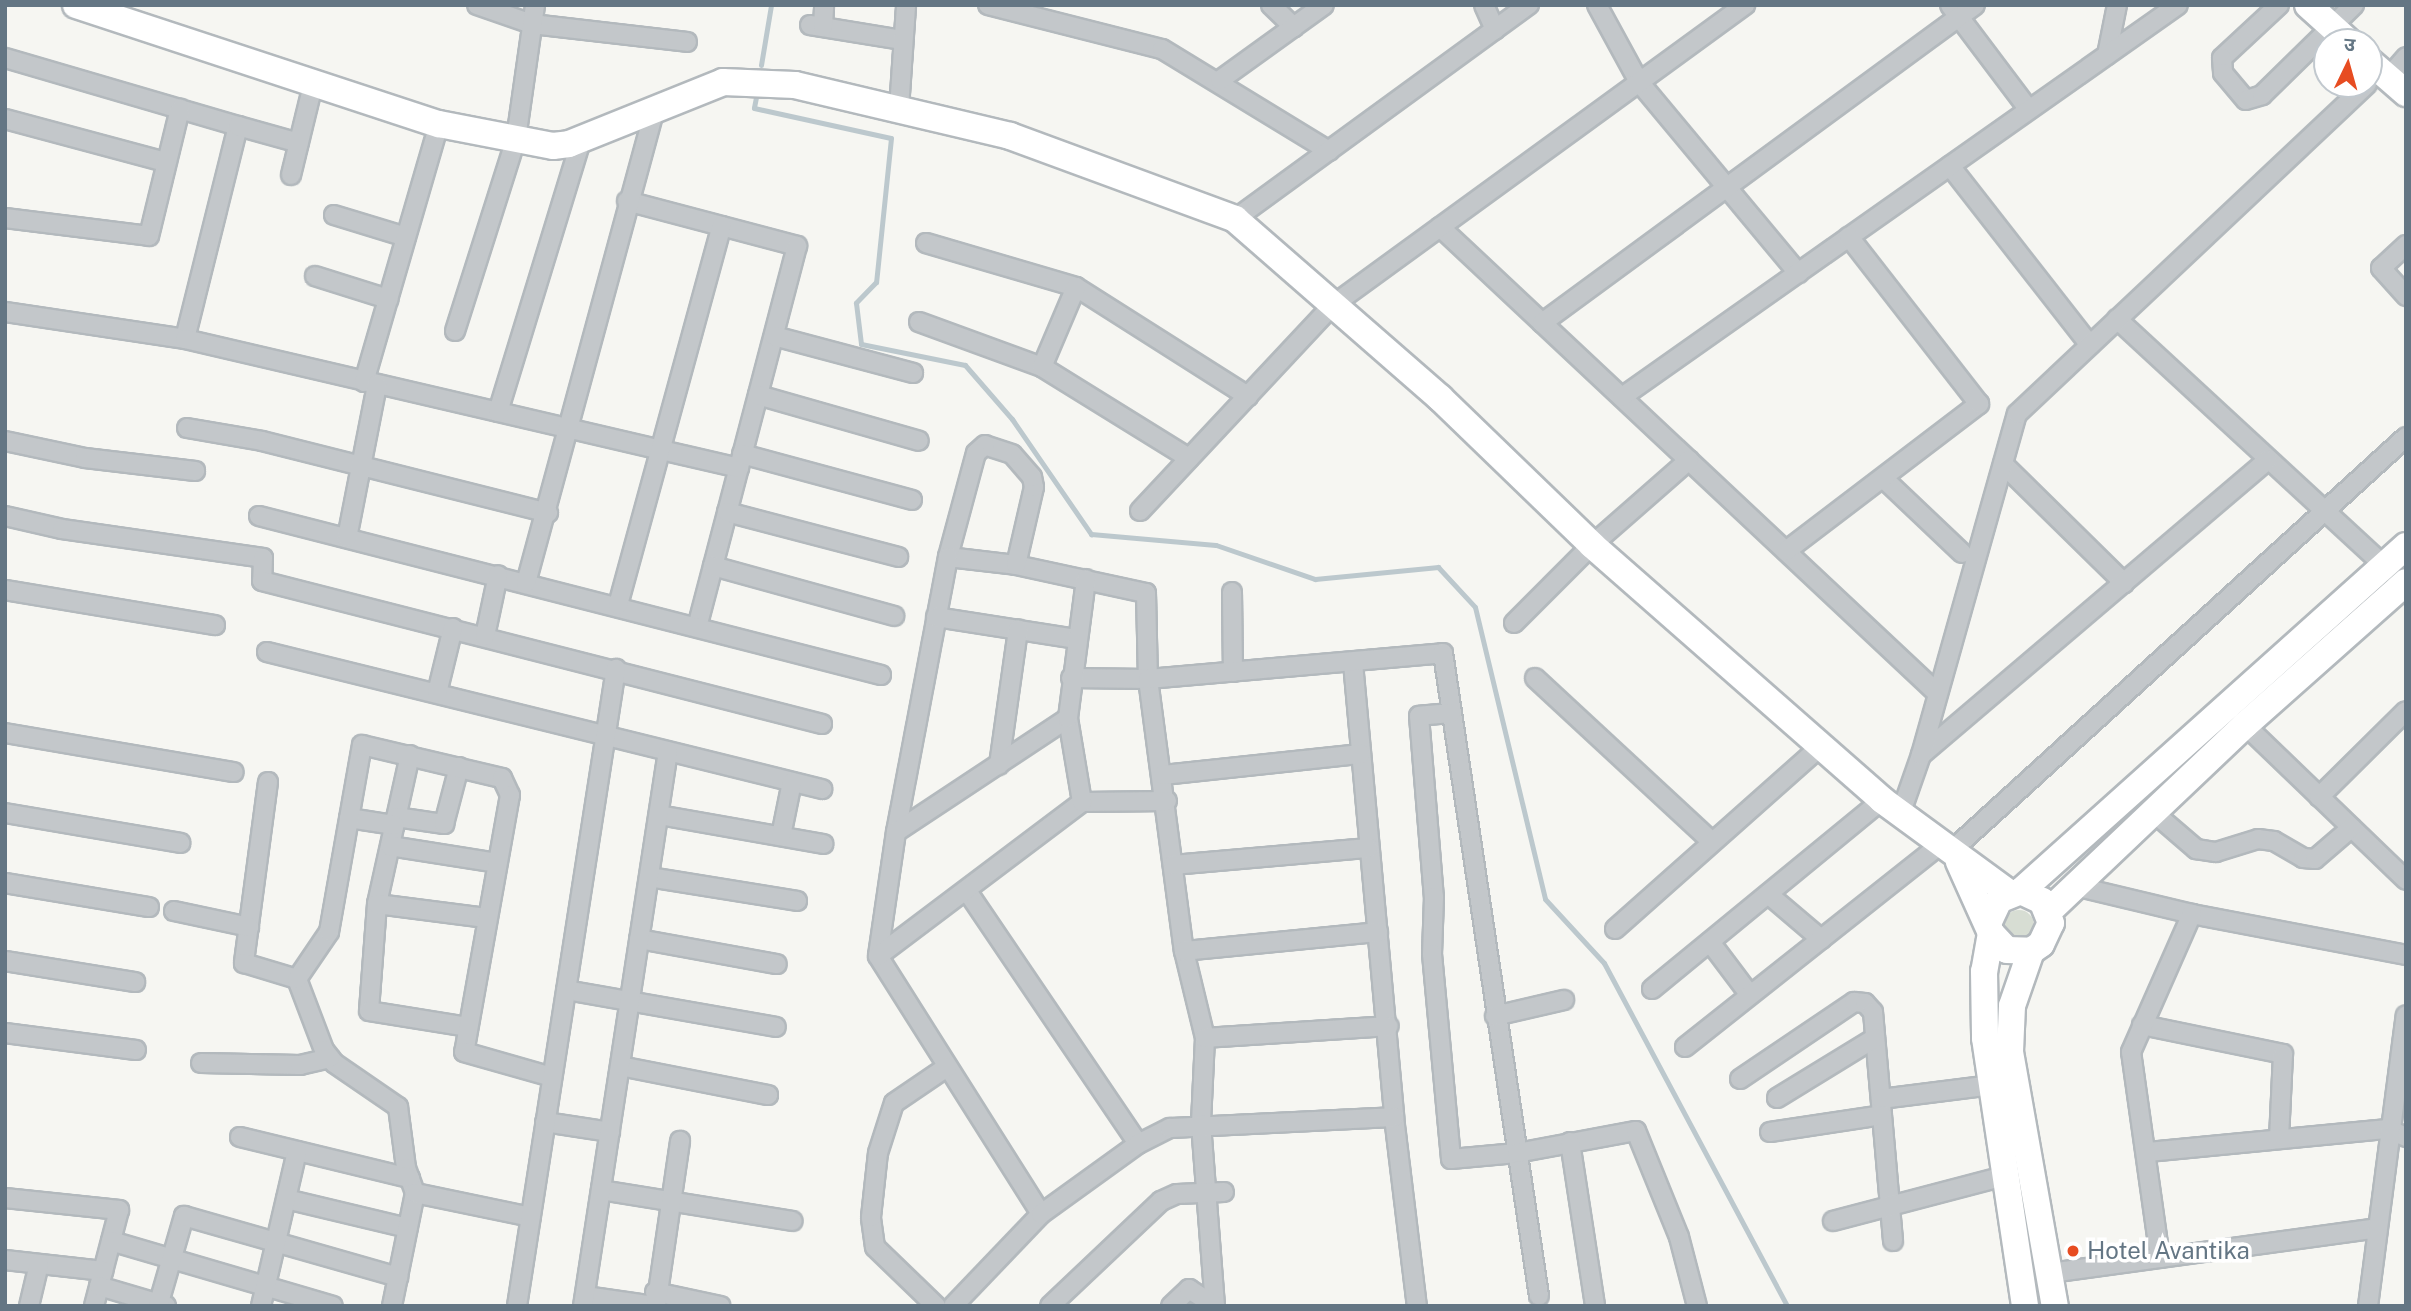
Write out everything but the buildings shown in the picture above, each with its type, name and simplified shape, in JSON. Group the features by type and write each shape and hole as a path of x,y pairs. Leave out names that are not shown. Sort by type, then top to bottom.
{"main road":[{"path":"2308,5 2333,28"},
{"path":"88,7 313,85 439,124 553,146 582,138 723,82 795,85 1010,136 1235,219 1440,398 1592,545 1891,808 1949,853 2015,892 2033,894 2049,911"},
{"path":"2025,1306 1985,1038 1984,971 1990,927 1999,900 2015,892 2406,546"},
{"path":"2055,1306 2010,1052 2012,1006 2031,951 2048,934 2049,911 2245,725 2405,584"},
{"path":"1949,853 1990,927 2007,950 2031,951"}],"street":[{"path":"477,5 532,24 687,42"},
{"path":"455,331 516,139 535,5"},
{"path":"824,5 816,26 903,40"},
{"path":"899,109 906,5"},
{"path":"988,5 1163,49 1220,80 1329,150"},
{"path":"1271,5 1294,27"},
{"path":"1220,80 1324,5"},
{"path":"1484,5 1494,30"},
{"path":"1235,219 1529,5"},
{"path":"1597,5 1639,82 1798,273"},
{"path":"1140,511 1333,305 1745,5"},
{"path":"1542,323 1727,188 1955,11 1975,5"},
{"path":"2107,55 2117,5"},
{"path":"1622,397 2178,5"},
{"path":"2279,5 2222,58 2223,73 2246,100 2262,96 2313,57"},
{"path":"2344,28 2354,5"},
{"path":"1955,11 2029,110"},
{"path":"2383,76 2406,57"},
{"path":"5,58 299,143"},
{"path":"290,175 313,85"},
{"path":"1652,989 1768,894 1891,808 1921,755 1936,692 2017,414 2358,98"},
{"path":"527,583 548,513 567,429 655,107"},
{"path":"5,218 149,236 180,109"},
{"path":"5,119 166,162"},
{"path":"347,538 360,467 370,383 388,299 439,124"},
{"path":"185,339 239,126"},
{"path":"498,412 582,138"},
{"path":"1950,166 2090,345"},
{"path":"628,201 797,246 697,626"},
{"path":"334,215 406,237"},
{"path":"618,605 722,226"},
{"path":"1440,227 1936,692"},
{"path":"1786,551 1979,404 1849,237"},
{"path":"926,243 1076,287 1248,396"},
{"path":"2406,245 2381,268 2406,296"},
{"path":"315,276 388,299"},
{"path":"1042,367 1076,287"},
{"path":"5,312 185,339 660,450 740,461 912,500"},
{"path":"2117,319 2405,584"},
{"path":"919,322 1042,367 1189,458"},
{"path":"774,336 913,373"},
{"path":"758,395 919,441"},
{"path":"187,429 262,441 548,513"},
{"path":"1685,1047 1821,939 1949,853 2406,437"},
{"path":"5,441 69,455 195,471"},
{"path":"1016,565 1034,487 1032,477 1012,454 985,445 976,453 948,557 896,832 878,956 1041,1214"},
{"path":"1514,623 1592,545 1689,460"},
{"path":"1921,755 2268,460"},
{"path":"2003,464 2124,583"},
{"path":"1883,478 1962,553"},
{"path":"727,512 898,557"},
{"path":"5,516 62,529 263,558 262,581 616,668 822,724"},
{"path":"259,516 618,605 881,675"},
{"path":"948,557 1016,565 1146,593 1148,679 1167,801 1184,951 1205,1038 1201,1124 1204,1193 1215,1305"},
{"path":"713,566 894,616"},
{"path":"485,636 498,575"},
{"path":"1082,802 1068,718 1076,639 1086,579"},
{"path":"5,590 215,625"},
{"path":"1232,592 1233,672"},
{"path":"936,617 1076,639"},
{"path":"437,694 453,628"},
{"path":"999,765 1018,629"},
{"path":"267,652 822,789"},
{"path":"1071,678 1148,679 1443,653 1495,1016 1539,1296"},
{"path":"1353,663 1368,848 1389,1026 1394,1117 1418,1306"},
{"path":"517,1306 616,668"},
{"path":"1535,678 1712,842"},
{"path":"2319,797 2406,711"},
{"path":"1451,713 1419,716 1434,897 1432,954 1451,1159 1517,1153 1632,1129 1638,1133 1679,1237 1697,1306"},
{"path":"896,832 1068,718"},
{"path":"2245,725 2406,880"},
{"path":"5,733 234,772"},
{"path":"298,979 329,932 362,745 458,767 508,784 510,795 464,1052 552,1077"},
{"path":"1615,929 1821,746"},
{"path":"668,751 584,1301 655,1301 721,1306"},
{"path":"1163,775 1361,754"},
{"path":"410,755 377,904 369,1011 468,1027"},
{"path":"349,818 444,824 458,767"},
{"path":"268,782 246,965 298,979"},
{"path":"781,836 792,782"},
{"path":"878,956 1082,802 1167,801"},
{"path":"2153,812 2196,849 2216,852 2258,839 2274,841 2303,858 2315,859 2351,828"},
{"path":"5,813 180,843"},
{"path":"659,815 823,844"},
{"path":"390,846 497,863"},
{"path":"1173,865 1368,848"},
{"path":"649,877 797,901"},
{"path":"5,883 149,907"},
{"path":"2075,886 2192,914 2406,955"},
{"path":"967,891 1138,1144"},
{"path":"1768,894 1821,939"},
{"path":"377,904 486,919"},
{"path":"174,911 249,927"},
{"path":"2160,1258 2148,1152 2131,1052 2192,914"},
{"path":"1184,951 1378,932"},
{"path":"639,939 777,964"},
{"path":"1710,942 1751,995"},
{"path":"5,961 135,982"},
{"path":"298,979 330,1058 398,1107 412,1186 408,1228 392,1306"},
{"path":"566,990 776,1027"},
{"path":"1495,1016 1564,1000"},
{"path":"1740,1079 1854,1002 1865,1003 1873,1012 1893,1241"},
{"path":"2368,1306 2388,1129 2406,1015"},
{"path":"2142,1025 2283,1054 2279,1138"},
{"path":"1205,1038 1389,1026"},
{"path":"5,1034 136,1051"},
{"path":"1777,1098 1875,1038"},
{"path":"201,1063 300,1065 330,1058"},
{"path":"620,1066 768,1095"},
{"path":"936,1306 875,1247 871,1217 878,1153 894,1103 947,1067"},
{"path":"1770,1132 1992,1085"},
{"path":"953,1306 1041,1214 1138,1144 1170,1128 1201,1124 1394,1117"},
{"path":"545,1122 610,1132"},
{"path":"2148,1152 2388,1129 2406,1137"},
{"path":"240,1137 531,1217"},
{"path":"655,1301 680,1141"},
{"path":"1570,1142 1595,1306"},
{"path":"261,1306 297,1151"},
{"path":"1833,1221 2005,1176"},
{"path":"601,1190 793,1221"},
{"path":"1050,1306 1161,1201 1177,1194 1224,1192"},
{"path":"5,1198 119,1210 94,1306"},
{"path":"286,1199 408,1228"},
{"path":"5,1260 39,1264 101,1279 161,1305 184,1216 398,1277"},
{"path":"2050,1273 2377,1228"},
{"path":"111,1241 332,1306"},
{"path":"29,1306 39,1264"},
{"path":"1171,1306 1189,1289 1215,1305"}],"shaded area":[{"path":"2019,910 2029,915 2034,925 2029,935 2019,940 2009,935 2004,925 2009,915"}],"waterway":[{"path":"761,65 771,5"},
{"path":"757,92 754,108 891,138 876,282 856,303 861,344 965,365 1012,419 1091,534 1216,545 1315,579 1438,567 1475,607 1545,899 1604,963 1787,1306"}],"place":[{"name":"Hotel Avantika","path":"2073,1251"}]}
